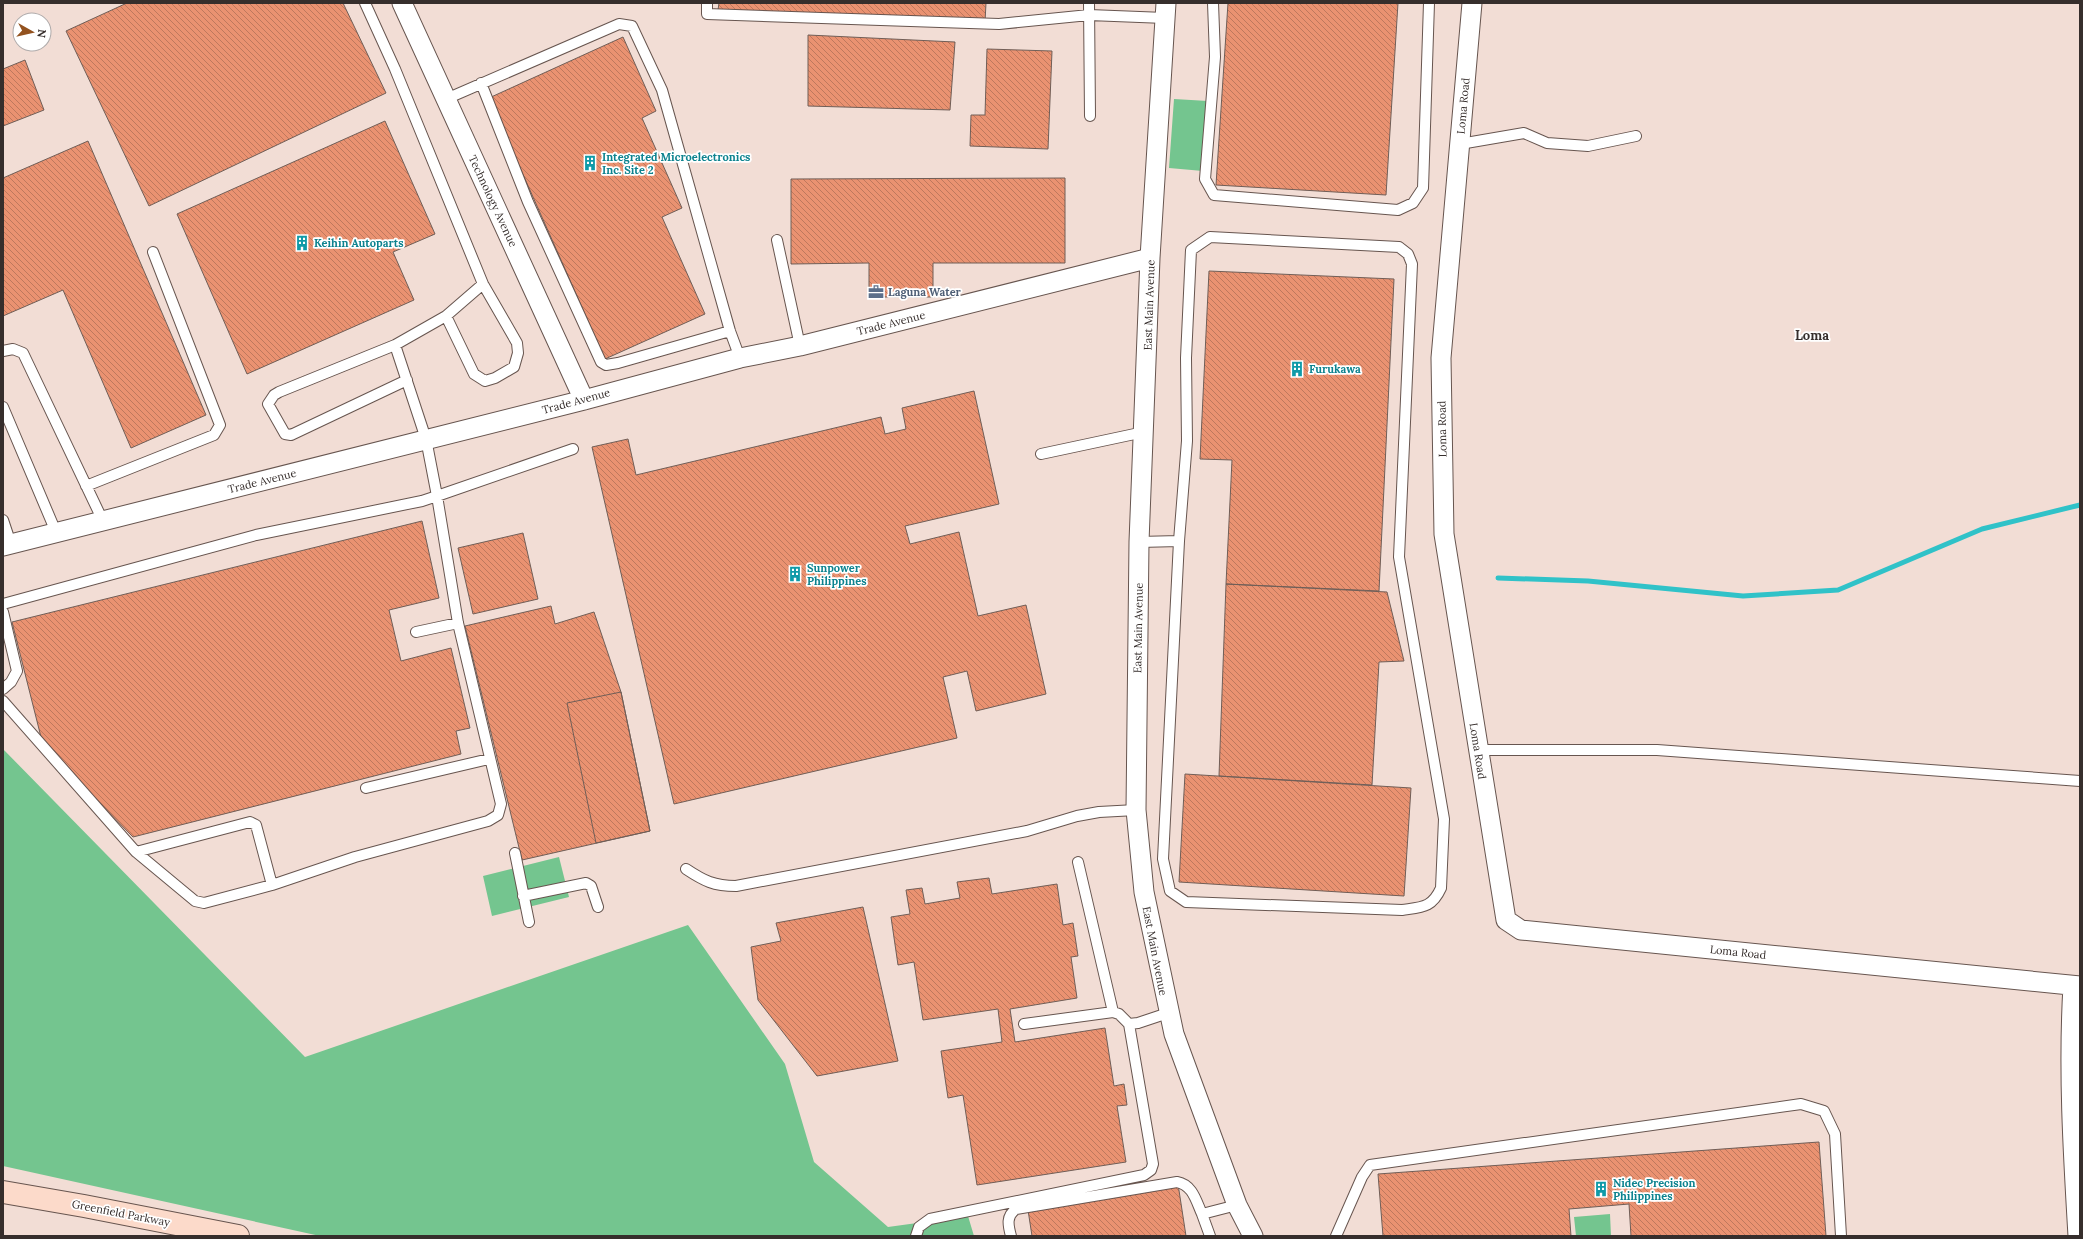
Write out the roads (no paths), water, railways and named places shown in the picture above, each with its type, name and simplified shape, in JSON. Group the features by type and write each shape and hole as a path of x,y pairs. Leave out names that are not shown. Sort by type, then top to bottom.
{"main road":[{"name":"Greenfield Parkway","path":"3,1192 238,1236"}],"street":[{"name":"Technology Avenue","path":"402,3 584,400"},
{"name":"Loma Road","path":"1472,3 1441,358 1444,534 1477,750 1506,920 1521,930 2076,986"},
{"name":"East Main Avenue","path":"1165,11 1150,258 1139,542 1136,810 1144,892 1168,1013 1174,1034 1238,1205 1253,1236"},
{"name":"Trade Avenue","path":"7,545 584,400 740,358 800,346 1150,258"},
{"path":"2076,986 2071,1022 2076,1136 2078,1236"}],"lane":[{"path":"365,3 395,69 483,284 517,343 518,353 514,367 495,378 485,381 474,374 446,316"},
{"path":"707,3 707,14 999,24 1089,15 1165,11"},
{"path":"1090,3 1090,116"},
{"path":"1213,3 1215,57 1205,179 1214,195 1398,210 1413,203 1423,188 1429,3"},
{"path":"446,99 619,24 632,26 662,90 730,331 740,358"},
{"path":"481,83 528,202 601,362 606,365 618,363 730,331"},
{"path":"1460,144 1524,133 1547,143 1588,146 1636,136"},
{"path":"1210,236 1399,247 1408,254 1412,264 1399,557 1444,819 1441,888 1437,898 1427,906 1402,910 1186,902 1170,891 1163,859 1179,541 1187,441 1186,358 1191,250 1210,236"},
{"path":"777,240 800,346"},
{"path":"86,486 214,435 220,425 153,252"},
{"path":"407,380 291,435 285,434 268,404 274,395 279,392 395,345 446,316 483,284"},
{"path":"3,701 136,852 195,901 204,903 272,885 355,857 488,821 498,815 501,804 489,759 458,623 426,439 395,345"},
{"path":"3,351 13,349 23,353 103,521"},
{"path":"3,406 56,532"},
{"path":"1041,454 1144,432"},
{"path":"3,604 256,535 422,501 573,449"},
{"path":"3,520 7,545"},
{"path":"1139,542 1179,541"},
{"path":"3,612 17,671 11,682 3,689"},
{"path":"416,632 458,623"},
{"path":"1477,750 1657,750 2080,781"},
{"path":"366,788 489,759"},
{"path":"686,869 703,880 719,886 736,886 1027,831 1077,816 1099,812 1136,810"},
{"path":"136,852 250,822 256,825 272,885"},
{"path":"514,853 529,922"},
{"path":"1078,862 1113,1012"},
{"path":"523,896 586,882 591,886 598,907"},
{"path":"916,1236 918,1227 930,1219 1144,1175 1151,1170 1153,1164 1129,1024 1120,1014 1113,1012 1024,1024"},
{"path":"1129,1024 1138,1023 1168,1013"},
{"path":"1336,1236 1362,1176 1370,1165 1801,1104 1824,1111 1835,1134 1841,1236"},
{"path":"1011,1236 1008,1218 1016,1209 1177,1182 1185,1183 1191,1188 1210,1236"},
{"path":"1202,1214 1238,1205"}],"waterway":[{"path":"1498,578 1588,581 1743,596 1838,590 1982,529 2080,505"}],"place":[{"name":"Integrated Microelectronics Inc. Site 2","path":"590,163"},
{"name":"Keihin Autoparts","path":"302,243"},
{"name":"Laguna Water","path":"876,292"},
{"name":"Furukawa","path":"1297,369"},
{"name":"Sunpower Philippines","path":"795,574"},
{"name":"Nidec Precision Philippines","path":"1601,1189"}],"district":[{"name":"Loma","path":"1812,335"}]}
